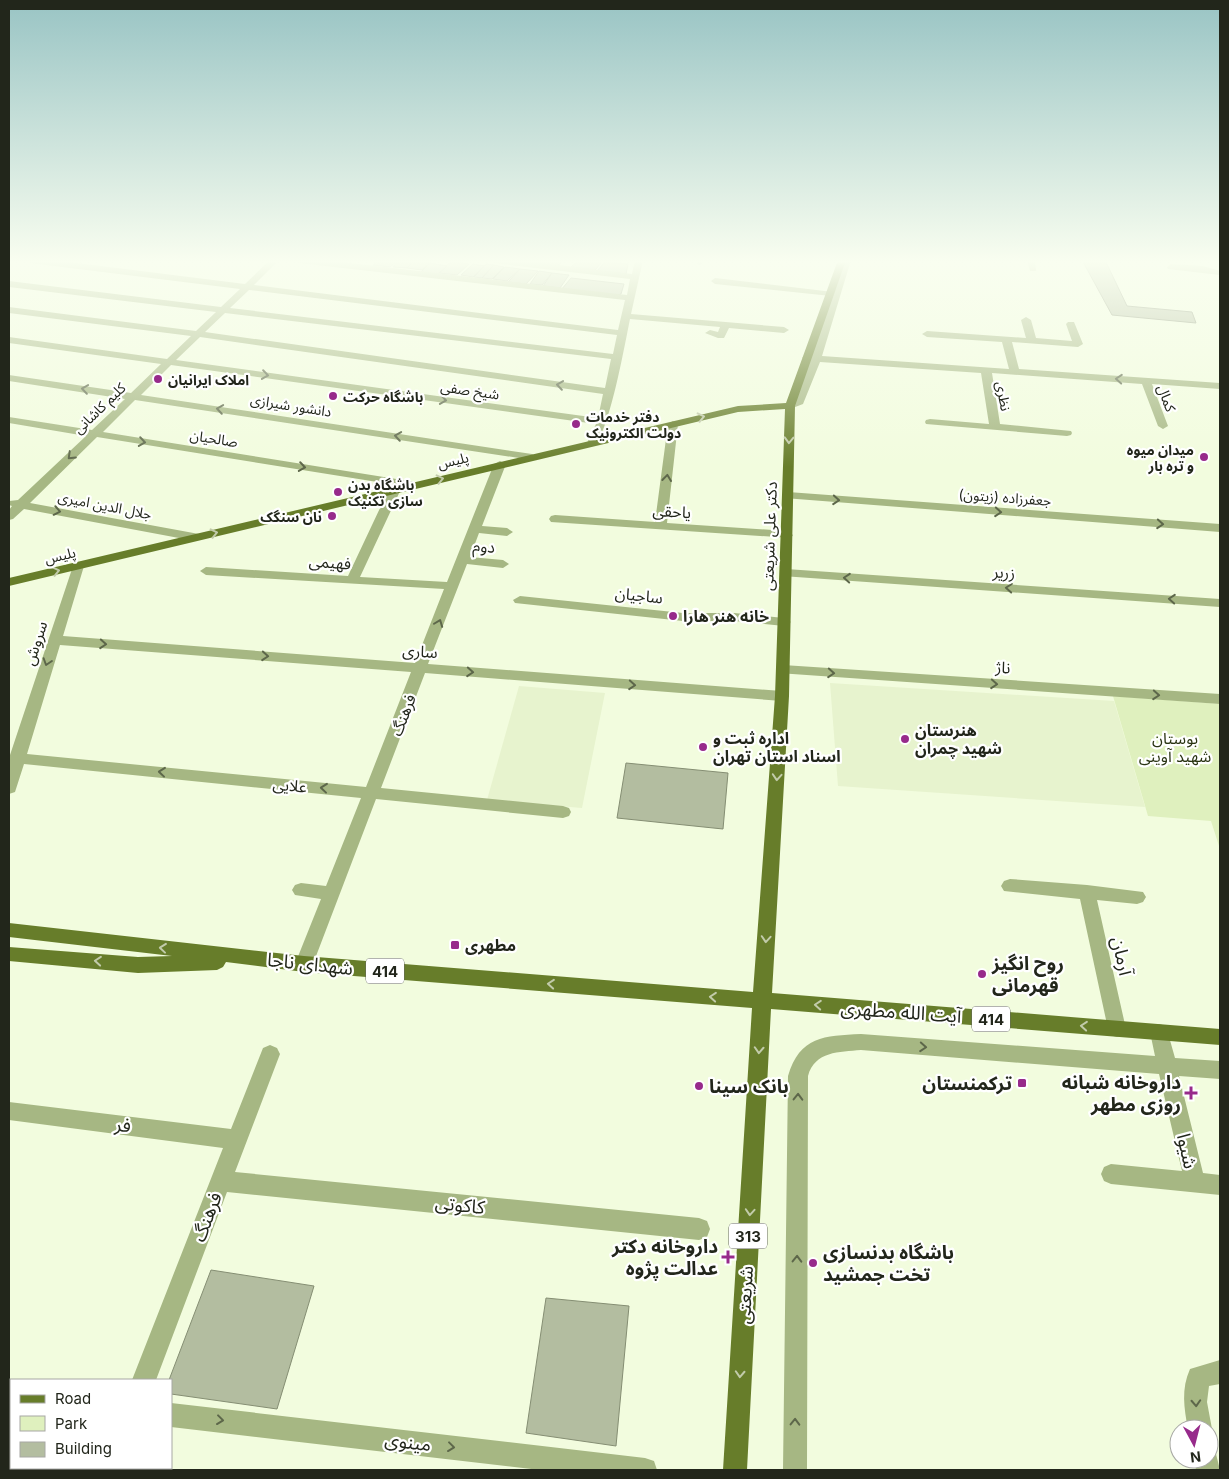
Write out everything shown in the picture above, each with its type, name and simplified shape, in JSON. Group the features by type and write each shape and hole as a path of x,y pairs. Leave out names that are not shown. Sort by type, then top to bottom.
{"main road":[{"name":"دکتر علی شریعتی","path":"762,1001 782,696 790,406 812,359 820,329"},
{"name":"پلیس","path":"9,582 415,484 738,409 790,406"},
{"name":"شهدای ناجا","path":"9,930 304,964 762,1001"},
{"path":"9,954 138,965 269,960"},
{"name":"آیت الله مطهری","path":"762,1001 1220,1037"},
{"name":"شریعتی","path":"735,1470 762,1001"}],"street":[{"path":"159,329 608,392"},
{"name":"کلیم کاشانی","path":"9,516 14,503 94,434 203,329"},
{"path":"382,329 617,357"},
{"path":"583,329 622,334"},
{"path":"592,443 602,422 623,329"},
{"path":"710,334 721,336 724,329"},
{"path":"773,329 784,330"},
{"path":"823,329 812,359 1220,386"},
{"path":"1029,329 1032,341"},
{"path":"928,334 1078,344 1073,329"},
{"path":"1006,339 1015,372"},
{"name":"شیخ صفی","path":"9,340 602,422"},
{"name":"نظری","path":"986,370 995,426"},
{"name":"دانشور شیرازی","path":"9,378 532,457"},
{"name":"کمال","path":"1146,381 1163,426"},
{"name":"صالحیان","path":"9,420 415,484"},
{"path":"930,422 1067,433"},
{"path":"661,526 673,424"},
{"name":"فرهنگ","path":"304,964 500,464"},
{"path":"352,580 395,489"},
{"name":"جعفرزاده (زیتون)","path":"788,496 1220,528"},
{"name":"جلال الدین امیری","path":"14,503 195,537"},
{"name":"یاحقی","path":"555,519 787,535"},
{"path":"475,529 508,532"},
{"name":"دوم","path":"463,560 503,564"},
{"name":"سروش","path":"9,788 78,566"},
{"name":"فهیمی","path":"206,571 453,586"},
{"name":"زریر","path":"786,573 1220,603"},
{"name":"ساجیان","path":"520,600 683,617 734,618 784,622"},
{"name":"ساری","path":"54,640 782,696"},
{"name":"ناژ","path":"783,670 1220,700"},
{"name":"علایی","path":"17,758 563,812"},
{"path":"1010,886 1137,896"},
{"path":"301,890 333,894"},
{"name":"آرمان","path":"1087,892 1116,1029"},
{"name":"شیوا","path":"1159,1032 1195,1183"},
{"path":"795,1470 798,1076 800,1064 806,1055 827,1046 861,1042 1220,1070"},
{"name":"فرهنگ","path":"144,1379 270,1054"},
{"name":"فر","path":"9,1111 237,1140"},
{"path":"1111,1174 1220,1186"},
{"name":"کاکوتی","path":"221,1181 699,1229"},
{"path":"1198,1419 1195,1402 1198,1377 1220,1372"},
{"name":"مینوی","path":"172,1415 645,1470"}],"shaded area":[{"path":"830,683 1114,701 1145,807 838,786"},
{"path":"519,686 605,693 582,808 487,800"}],"green space":[{"name":"بوستان شهید آوینی","path":"1113,696 1220,704 1220,849 1211,821 1148,816"}],"building":[{"path":"626,763 728,773 723,829 617,818"},
{"path":"211,1270 314,1286 277,1409 172,1394 172,1379 169,1379"},
{"path":"546,1298 629,1306 616,1446 526,1433"}],"place":[{"name":"املاک ایرانیان","path":"158,379"},
{"name":"باشگاه حرکت","path":"333,396"},
{"name":"دفتر خدمات دولت الکترونیک","path":"576,424"},
{"name":"میدان میوه و تره بار","path":"1204,457"},
{"name":"باشگاه بدن سازی تکنیک","path":"338,492"},
{"name":"نان سنگک","path":"332,516"},
{"name":"خانه هنر هارا","path":"673,616"},
{"name":"هنرستان شهید چمران","path":"905,739"},
{"name":"اداره ثبت و اسناد استان تهران","path":"703,747"},
{"name":"مطهری","path":"455,945"},
{"name":"روح انگیز قهرمانی","path":"982,974"},
{"name":"ترکمنستان","path":"1022,1083"},
{"name":"بانک سینا","path":"699,1086"},
{"name":"داروخانه شبانه روزی مطهر","path":"1191,1093"},
{"name":"داروخانه دکتر عدالت پژوه","path":"728,1257"},
{"name":"باشگاه بدنسازى تخت جمشيد","path":"813,1263"}]}
